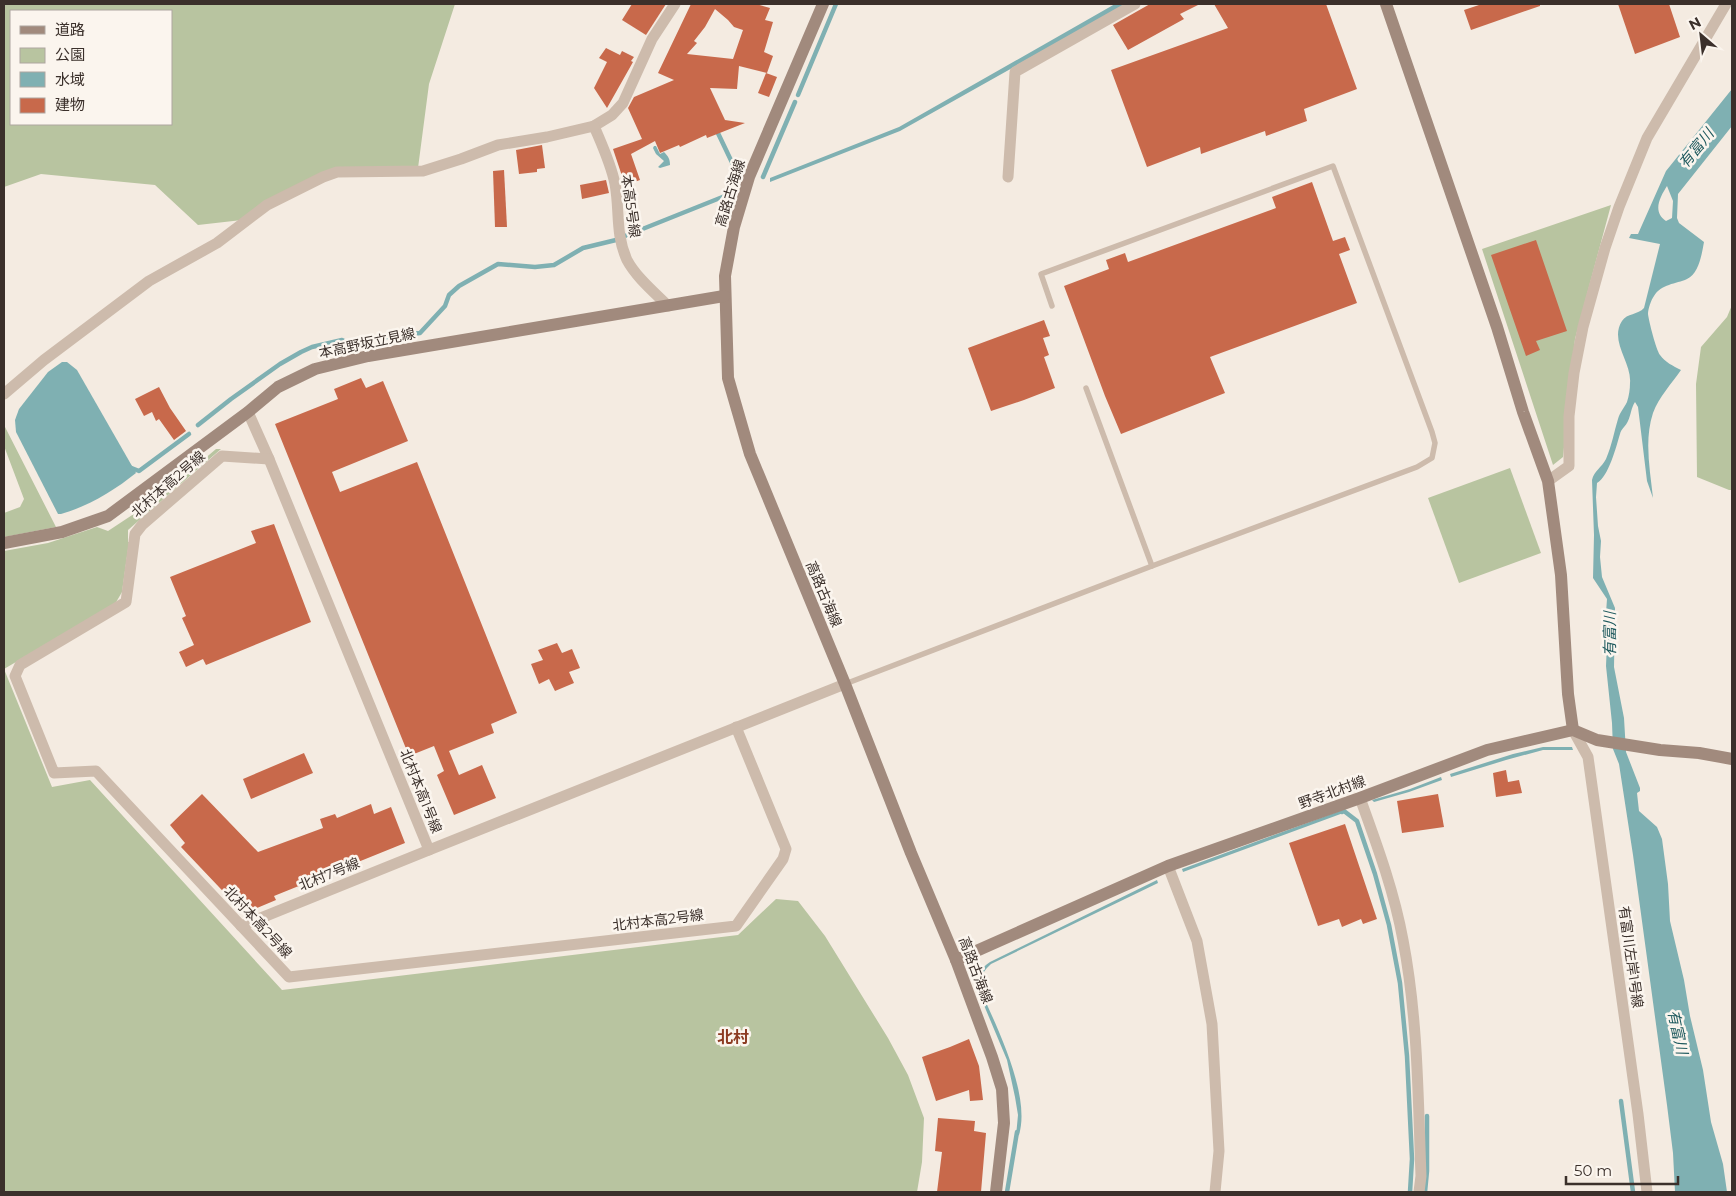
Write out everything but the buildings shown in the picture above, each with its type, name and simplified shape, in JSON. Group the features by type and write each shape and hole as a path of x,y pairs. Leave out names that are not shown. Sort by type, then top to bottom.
{"street":[{"path":"4,394 44,360 149,281 217,243 268,205 323,177 337,172 423,171 498,145 547,137 594,126 612,115 622,103 652,39 676,4"},
{"name":"高路古海線","path":"823,4 749,177 734,228 724,276 728,378 750,454 956,960 992,1057 1002,1088 1004,1123 996,1192"},
{"path":"1008,177 1015,72 1136,4"},
{"path":"1386,4 1485,291 1526,421 1548,480 1561,575 1568,694 1573,730 1597,740 1732,759"},
{"path":"1548,480 1568,466 1569,416 1574,373 1583,327 1605,248 1619,207 1647,138 1726,4"},
{"name":"本高5号線","path":"594,126 610,166 615,186 617,225 621,246 628,262 640,278 668,306"},
{"name":"本高野坂立見線","path":"4,543 62,532 108,516 248,412 278,387 315,369 368,356 724,296"},
{"name":"北村本高1号線","path":"248,412 429,850 845,684"},
{"name":"北村本高2号線","path":"269,459 222,456 142,525 135,534 126,602 20,666 15,676 54,774 96,771 289,977 736,926 783,859 786,849 736,727"},
{"name":"野寺北村線","path":"956,960 1168,866 1360,798 1487,750 1573,730"},
{"name":"有富川左岸1号線","path":"1573,730 1588,757 1638,1114 1647,1192"},
{"path":"1360,798 1390,880 1404,941 1417,1073 1421,1176 1419,1192"},
{"name":"北村7号線","path":"241,926 429,850"},
{"path":"1168,866 1197,941 1212,1024 1219,1150 1215,1192"}],"lane":[{"path":"845,684 1417,467 1432,458 1434,443 1432,432 1332,166 1041,274 1052,306"},
{"path":"1086,388 1152,566"}],"green space":[{"path":"4,4 455,4 429,84 418,168 349,169 242,220 198,225 155,185 41,174 4,187"},
{"path":"1611,205 1575,339 1563,457 1553,465 1482,249"},
{"path":"1732,305 1732,490 1729,490 1697,477 1696,384 1701,347 1727,317"},
{"path":"4,425 56,527 4,537 4,513 20,507 24,499 4,446"},
{"path":"216,449 221,449 128,530 129,542 122,592 115,604 4,669 4,551 48,543 97,527 108,531 161,496"},
{"path":"1510,468 1541,553 1459,583 1428,498"},
{"path":"4,669 52,787 90,780 282,990 738,935 776,899 798,901 825,936 888,1038 908,1075 924,1118 922,1162 917,1192 4,1192"}],"water":[{"path":"1115,4 1126,4 900,131 770,182 770,178 899,127"},
{"name":"有富川","path":"1732,89 1732,126 1678,194 1677,218 1679,223 1704,242 1699,263 1694,273 1687,279 1657,292 1652,300 1648,314 1660,355 1667,362 1681,370 1659,401 1650,423 1648,455 1653,498 1647,481 1638,407 1635,402 1628,421 1621,432 1608,468 1597,483 1596,497 1601,541 1602,577 1615,608 1614,667 1624,718 1626,752 1640,788 1640,791 1637,793 1639,811 1657,827 1662,839 1668,884 1670,921 1703,1070 1711,1122 1723,1164 1727,1192 1675,1192 1673,1153 1633,855 1619,764 1613,749 1606,666 1607,599 1593,578 1592,480 1594,474 1606,459 1619,417 1627,402 1630,390 1630,375 1619,344 1619,329 1624,318 1644,308 1660,244 1629,238 1631,234 1638,234 1666,171","holes":["1667,186 1673,201 1672,218 1666,221 1658,209"]},
{"path":"654,146 656,146 660,154 664,152 667,155 670,165 658,167 664,161 656,154"},
{"path":"62,362 67,362 77,370 136,473 110,492 91,502 71,511 58,514 16,432 15,420 19,409 48,372"},
{"path":"1543,747 1572,747 1573,750 1543,750 1451,777 1450,774 1513,754"},
{"path":"1441,777 1442,780 1409,792 1374,802 1372,800 1410,789"},
{"path":"1345,809 1346,812 1183,872 1182,869"},
{"path":"1157,880 1158,883 991,964 983,973 980,983 981,991 1003,1042 1020,1101 1021,1119 1019,1135 1016,1136 1018,1115 1015,1097 1007,1060 978,991 977,982 981,971 990,962"}],"waterway":[{"path":"798,95 836,4"},
{"path":"763,177 795,102"},
{"path":"716,129 738,175"},
{"path":"625,236 730,194"},
{"path":"198,425 280,364 312,347 342,340 346,342 420,333 445,306 449,295 459,286 498,264 535,267 554,265 583,248 616,240"},
{"path":"129,467 139,471 189,434"},
{"path":"1342,812 1344,811 1357,821 1375,874 1389,925 1400,983 1407,1056 1412,1159 1410,1192"},
{"path":"1621,1101 1633,1192"},
{"path":"1425,1192 1427,1116"},
{"path":"1007,1192 1017,1132"}],"district":[{"name":"北村","path":"733,1037"}]}
